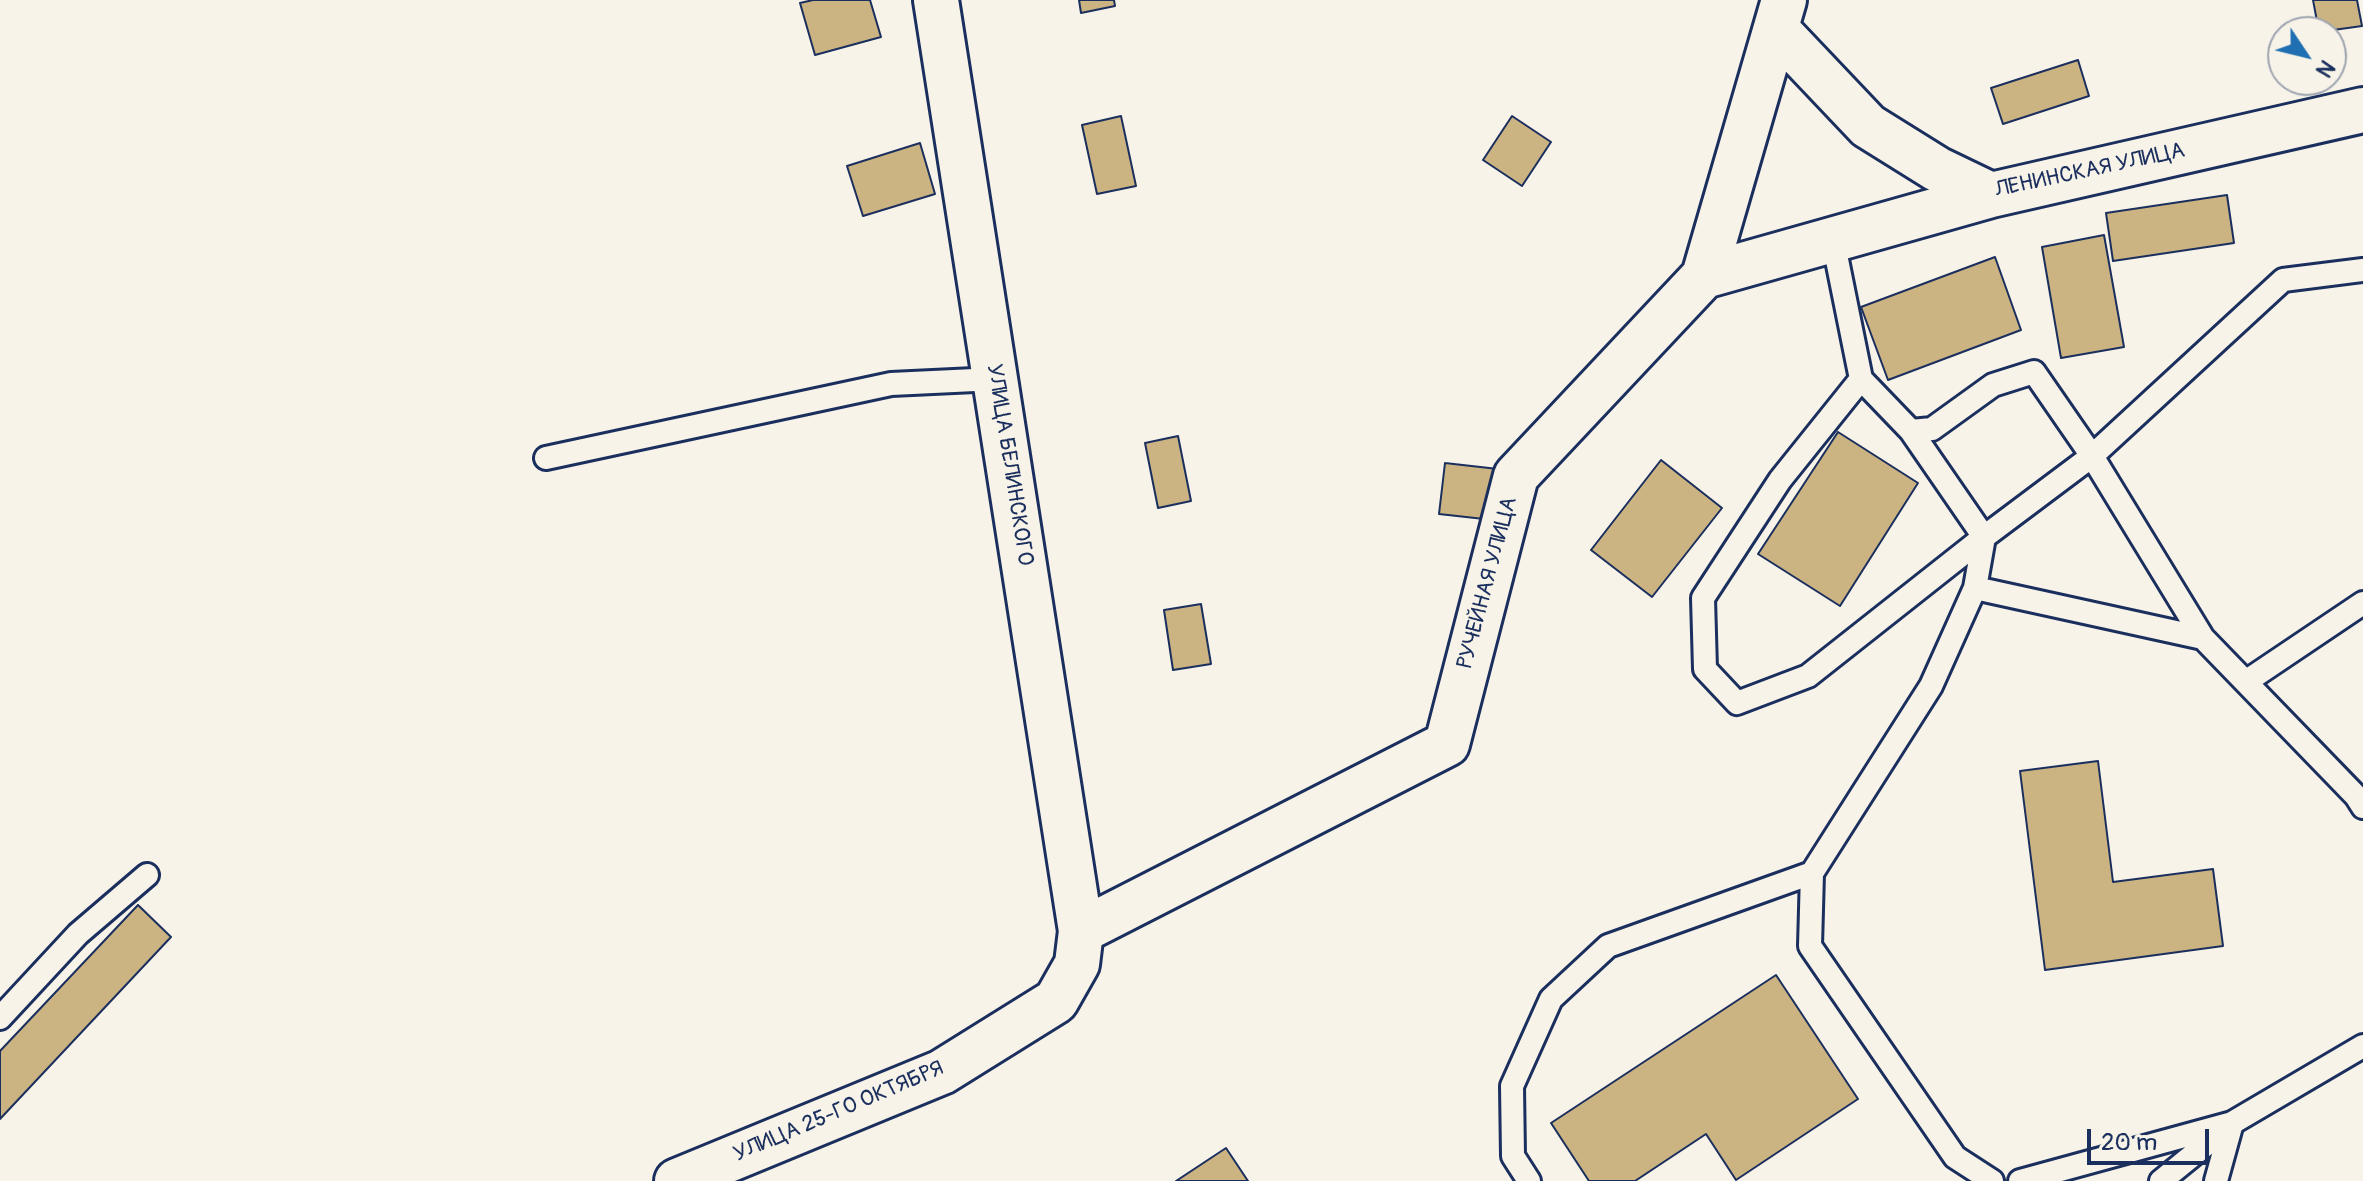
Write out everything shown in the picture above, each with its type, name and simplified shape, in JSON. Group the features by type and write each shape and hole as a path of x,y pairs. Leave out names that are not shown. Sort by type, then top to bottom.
{"street":[{"name":"УЛИЦА БЕЛИНСКОГО","path":"936,0 1081,931"},
{"name":"ЛЕНИНСКАЯ УЛИЦА","path":"1780,9 1868,126 1937,169 1991,195 2363,110"},
{"name":"РУЧЕЙНАЯ УЛИЦА","path":"1081,931 1447,744 1516,476 1704,276 1780,9"},
{"path":"1704,276 1991,195"},
{"name":"УЛИЦА 25-ГО ОКТЯБРЯ","path":"699,1177 942,1072 1044,1009 1056,1001 1077,964 1081,931"}],"lane":[{"path":"1833,240 1861,379 1911,431 1984,537 1975,588 1931,686 1812,873 1810,946 1955,1157 1992,1181"},
{"path":"1861,379 1780,480 1703,598 1705,669 1737,703 1808,676 2092,456 2283,280 2363,270"},
{"path":"1911,431 1932,429 1993,385 2034,372 2092,456 2203,638 2361,799"},
{"path":"546,458 891,384 996,379"},
{"path":"1975,588 2203,638"},
{"path":"2247,681 2363,603"},
{"path":"1529,1181 1513,1156 1512,1086 1551,999 1608,946 1812,873"},
{"path":"0,1018 78,934 147,875"},
{"path":"2161,1181 2232,1123 2363,1046"},
{"path":"2020,1181 2232,1123"},
{"path":"2216,1181 2232,1123"}],"building":[{"path":"813,0 870,0 881,37 815,55 800,3"},
{"path":"1079,0 1114,0 1115,6 1081,13"},
{"path":"2313,0 2357,0 2362,26 2347,28 2347,16 2316,16"},
{"path":"2078,60 2089,96 2003,124 1991,88"},
{"path":"1121,116 1136,186 1097,194 1082,125"},
{"path":"1512,116 1551,142 1522,186 1483,160"},
{"path":"920,143 935,194 863,216 847,166"},
{"path":"2227,195 2234,243 2113,261 2106,213"},
{"path":"2104,235 2124,347 2061,358 2042,247"},
{"path":"1995,257 2021,330 1888,380 1861,307"},
{"path":"1838,432 1918,483 1840,606 1758,554"},
{"path":"1178,436 1191,501 1158,508 1145,443"},
{"path":"1661,460 1722,508 1652,597 1591,550"},
{"path":"1445,463 1498,469 1493,520 1439,514"},
{"path":"1201,604 1211,664 1173,670 1164,610"},
{"path":"2098,761 2113,882 2213,869 2223,946 2045,970 2020,771"},
{"path":"138,905 171,937 0,1119 0,1051"},
{"path":"1776,975 1858,1099 1736,1180 1706,1134 1635,1181 1589,1181 1551,1123"},
{"path":"1226,1148 1248,1181 1176,1181"}]}
